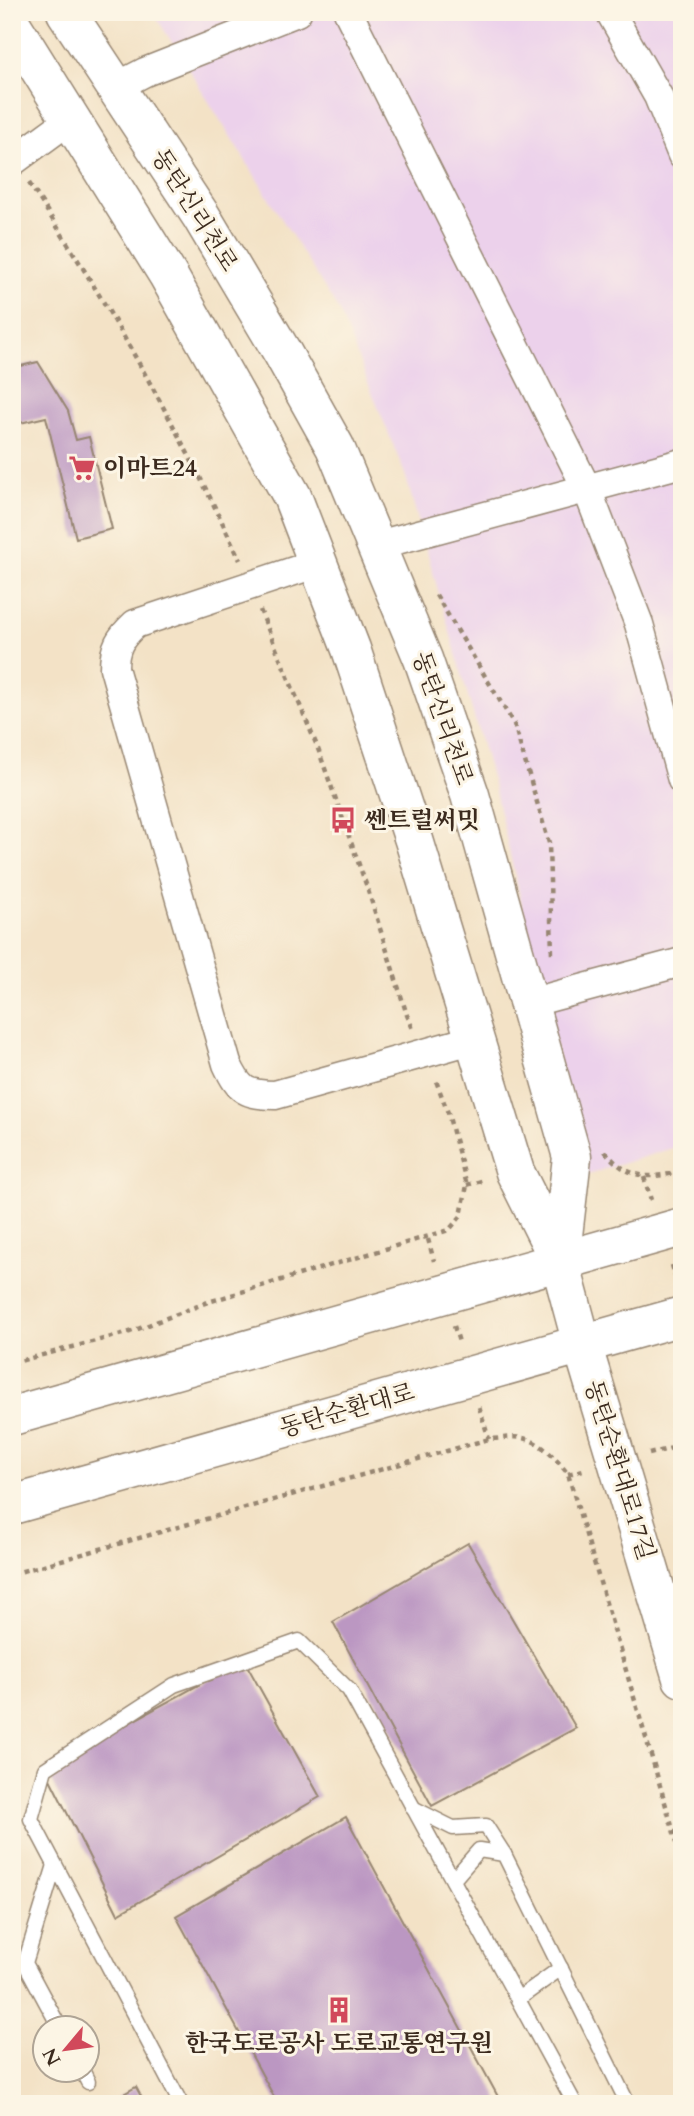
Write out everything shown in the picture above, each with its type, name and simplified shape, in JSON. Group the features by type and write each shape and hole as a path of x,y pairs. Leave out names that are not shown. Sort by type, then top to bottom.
{"main road":[{"name":"동탄신리천로","path":"66,12 201,216 282,352 335,447 378,545 423,659 470,795 572,1157 560,1262"},
{"path":"12,25 168,275 292,496 355,662 515,1172 560,1262"},
{"path":"72,118 116,87"},
{"path":"12,1416 682,1227"},
{"name":"동탄순환대로17길","path":"560,1262 682,1678"},
{"name":"동탄순환대로","path":"12,1505 682,1316"}],"street":[{"path":"116,87 145,72 297,12"},
{"path":"348,12 587,489 639,624 682,780"},
{"path":"610,12 658,96 682,155"},
{"path":"13,162 72,118"},
{"path":"378,545 682,463"},
{"path":"318,563 135,624 120,638 114,652 114,668 227,1065 236,1084 251,1094 275,1095 475,1038"},
{"path":"530,1003 682,962"}],"lane":[{"path":"181,2104 31,1819 45,1769 174,1685 299,1641 349,1690 575,2104"},
{"path":"413,1807 453,1828 486,1826 504,1854 628,2104"},
{"path":"453,1880 479,1850 504,1854"},
{"path":"52,2014 25,1964 55,1865"},
{"path":"518,1999 561,1968"}],"path":[{"path":"12,1363 130,1332 208,1303 428,1239 449,1230 461,1216 467,1185 448,1113 425,1052 407,1015 368,890 317,746 251,586 200,475 141,365 79,260 13,162"},
{"path":"604,1149 617,1165 644,1177 682,1171"},
{"path":"428,1239 489,1439"},
{"path":"682,1420 678,1426 676,1447 682,1468"},
{"path":"12,1574 489,1439 523,1438 542,1447 557,1459 568,1474 682,1860"}],"shaded area":[{"path":"153,12 682,12 682,1145 586,1175 494,787 405,474 339,311"}],"building":[{"path":"38,362 68,411 76,440 89,437 112,529 76,538 46,417 20,423 12,399 12,368"},
{"path":"468,1543 576,1728 432,1806 333,1622"},
{"path":"244,1660 320,1797 118,1914 45,1769"},
{"name":"한국도로공사 도로교통연구원","path":"346,1817 502,2104 278,2104 176,1916"},
{"path":"136,2087 145,2104 106,2104"}],"place":[{"name":"이마트24","path":"82,468"},
{"name":"쎈트럴써밋","path":"343,820"},
{"name":"한국도로공사 도로교통연구원","path":"339,2010"}]}
